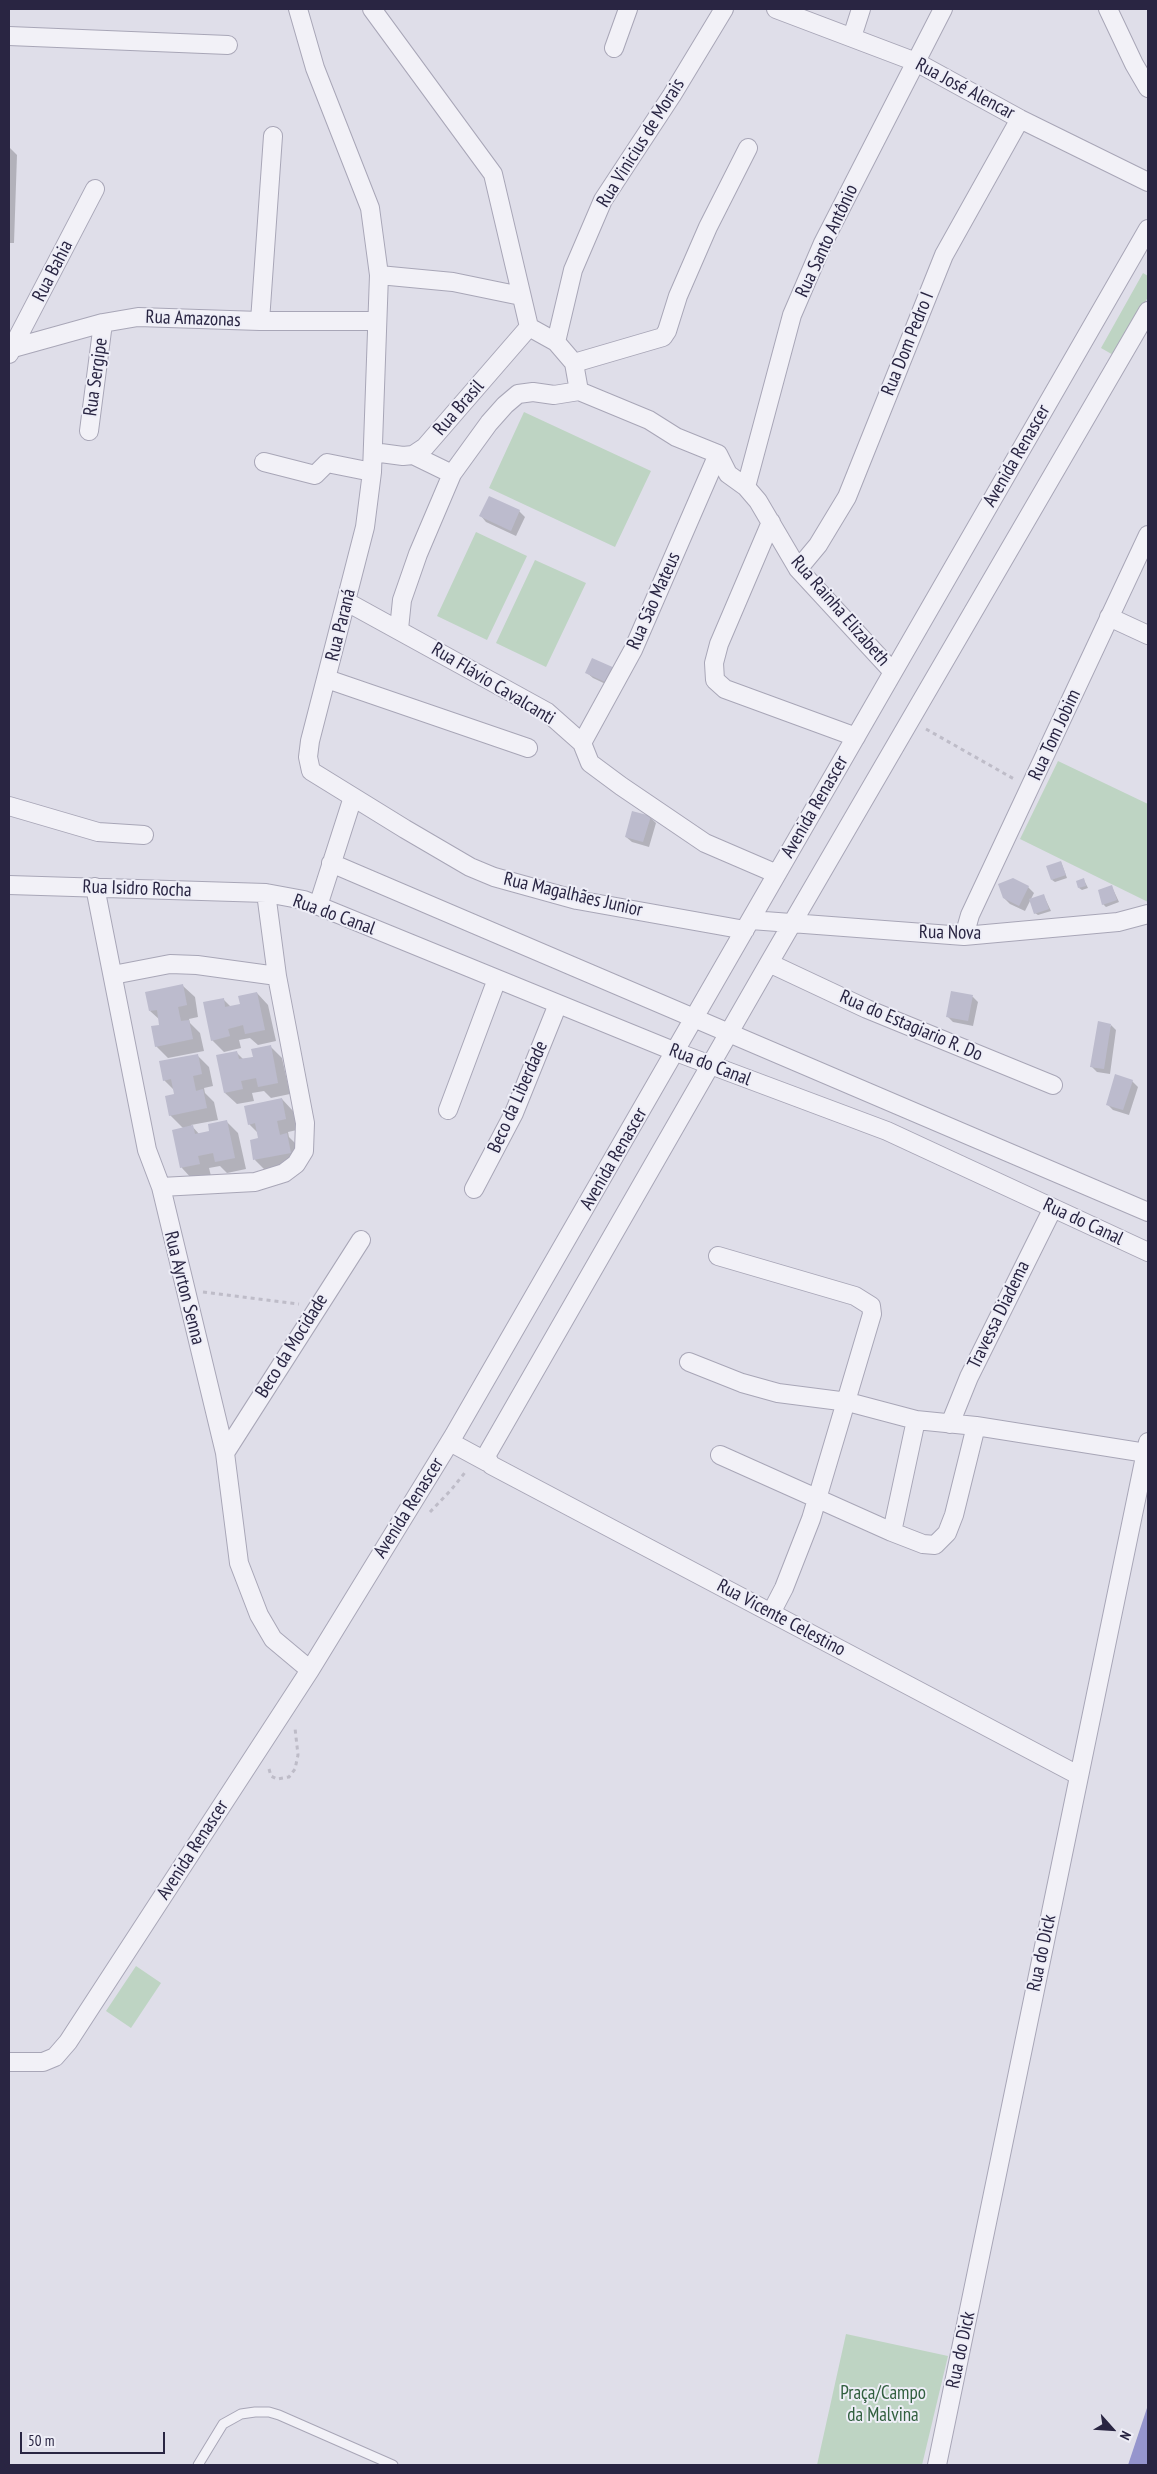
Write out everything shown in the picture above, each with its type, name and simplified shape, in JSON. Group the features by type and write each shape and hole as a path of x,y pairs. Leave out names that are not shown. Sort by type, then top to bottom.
{"street":[{"name":"Rua Paraná","path":"298,9 315,68 370,208 379,275 372,472 364,527 347,602 310,741 308,757 311,771 333,786"},
{"path":"372,9 493,174 509,234 529,327 556,342 574,363 578,391"},
{"path":"614,48 628,9"},
{"name":"Rua Vinicius de Morais","path":"556,342 573,270 603,200 672,95 724,9"},
{"name":"Rua José Alencar","path":"776,9 916,62 1020,119 1148,182"},
{"path":"852,37 861,9"},
{"name":"Rua Santo Antônio","path":"746,487 792,315 823,243 943,9"},
{"path":"1108,9 1134,64 1148,88"},
{"path":"9,36 228,45"},
{"name":"Rua Dom Pedro I","path":"798,570 818,545 847,497 944,255 1020,119"},
{"path":"260,321 273,136"},
{"path":"574,363 663,337 667,331 678,296 704,236 748,148"},
{"name":"Rua Bahia","path":"11,351 96,189"},
{"name":"Avenida Renascer","path":"9,2062 43,2062 55,2058 68,2042 310,1670 450,1442 856,736 1146,238"},
{"path":"379,275 453,282 521,296"},
{"name":"Avenida Renascer","path":"487,1461 486,1453 1148,311"},
{"name":"Rua Amazonas","path":"11,351 103,323 138,316 260,321 377,321"},
{"name":"Rua Sergipe","path":"89,431 103,323"},
{"name":"Rua Brasil","path":"413,455 431,441 529,327"},
{"path":"399,629 402,600 418,554 452,474 489,423 518,394 533,392 554,395 578,391 649,420 676,437 718,454"},
{"path":"373,452 403,456 413,455 452,474"},
{"name":"Rua Rainha Elizabeth","path":"718,454 728,474 746,487 758,501 798,570 893,672"},
{"name":"Rua São Mateus","path":"582,743 633,650 718,454"},
{"path":"264,462 314,475 317,475 327,463 372,472"},
{"path":"771,522 719,644 714,663 715,680 725,689 856,736"},
{"name":"Rua Tom Jobim","path":"964,936 970,915 1148,535"},
{"name":"Rua Flávio Cavalcanti","path":"347,602 547,712 582,743 590,763 705,843 777,874"},
{"path":"1109,617 1148,635"},
{"path":"327,679 528,748"},
{"name":"Rua Magalhães Junior","path":"333,786 470,867 494,877 578,900 748,925"},
{"path":"318,906 330,864 354,797"},
{"path":"9,806 98,832 144,835"},
{"path":"330,864 729,1034 899,1104 1148,1212"},
{"name":"Rua Isidro Rocha","path":"9,885 266,893"},
{"name":"Rua Ayrton Senna","path":"95,887 147,1150 161,1187 225,1453 240,1562 248,1591 273,1639 310,1670"},
{"path":"161,1187 255,1182 284,1173 296,1164 304,1151 305,1123 277,976 266,893"},
{"name":"Rua do Canal","path":"266,893 304,900 711,1066 888,1131 1148,1252"},
{"name":"Rua Nova","path":"748,925 791,924 964,936 1118,922 1148,914"},
{"name":"Rua do Estagiario R. Do","path":"769,962 867,1009 1053,1085"},
{"path":"113,975 170,964 197,965 277,976"},
{"path":"448,1110 497,979"},
{"name":"Beco da Liberdade","path":"474,1189 514,1114 558,1004"},
{"name":"Travessa Diadema","path":"950,1424 977,1360 1053,1208"},
{"name":"Beco da Mocidade","path":"225,1453 317,1306 361,1240"},
{"path":"718,1256 855,1296 871,1306 870,1329 818,1497 797,1557 771,1613"},
{"path":"690,1362 742,1383 778,1393 848,1402 916,1420 1147,1447"},
{"path":"892,1532 916,1420"},
{"path":"720,1454 892,1532 923,1544 935,1545 947,1533 954,1514 976,1426"},
{"name":"Rua Vicente Celestino","path":"450,1442 1078,1775"},
{"name":"Rua do Dick","path":"937,2465 1147,1447"}],"lane":[{"path":"198,2465 223,2424 241,2414 269,2412 393,2465"}],"path":[{"path":"910,720 1030,788"},
{"path":"185,1290 317,1306"}],"green space":[{"path":"1143,273 1148,276 1148,297 1115,356 1101,348"},
{"path":"524,412 651,471 615,547 489,488"},
{"path":"476,532 527,556 487,640 437,616"},
{"path":"535,560 586,583 546,667 496,643"},
{"path":"1058,761 1148,804 1148,902 1020,839"},
{"path":"136,1966 161,1983 131,2028 106,2011"},
{"name":"Praça/Campo da Malvina","path":"846,2334 948,2356 922,2465 817,2465"}],"water":[{"path":"1148,2405 1148,2465 1128,2465"}],"building":[{"path":"489,496 520,510 511,531 479,516"},
{"path":"592,658 617,669 610,684 585,673"},
{"path":"632,811 651,816 643,842 625,837"},
{"path":"1061,861 1066,875 1051,880 1046,866"},
{"path":"1013,878 1029,886 1019,906 1003,898 998,884"},
{"path":"1084,878 1086,886 1078,888 1076,881"},
{"path":"1112,885 1117,900 1102,905 1098,890"},
{"path":"1044,894 1049,909 1034,914 1029,899"},
{"path":"183,984 187,1005 178,1007 181,1021 189,1020 193,1039 155,1047 151,1026 159,1025 157,1010 149,1011 145,992"},
{"path":"951,991 973,995 968,1021 946,1017"},
{"path":"257,992 265,1030 245,1034 243,1025 228,1029 230,1036 211,1041 203,1002 224,998 225,1007 240,1004 238,996"},
{"path":"1098,1021 1111,1024 1104,1069 1090,1067"},
{"path":"271,1045 278,1083 258,1087 256,1078 241,1081 243,1089 224,1093 216,1055 237,1051 239,1059 253,1057 251,1049"},
{"path":"198,1054 202,1074 193,1076 196,1091 203,1089 207,1108 169,1116 165,1096 174,1094 171,1079 163,1081 159,1061"},
{"path":"1115,1074 1133,1080 1123,1110 1106,1105"},
{"path":"282,1098 286,1119 277,1121 280,1135 287,1133 291,1153 253,1160 250,1140 258,1138 255,1123 248,1125 244,1106"},
{"path":"227,1120 235,1158 215,1162 213,1153 198,1156 200,1164 180,1168 172,1130 193,1125 195,1134 209,1131 208,1124"}]}
